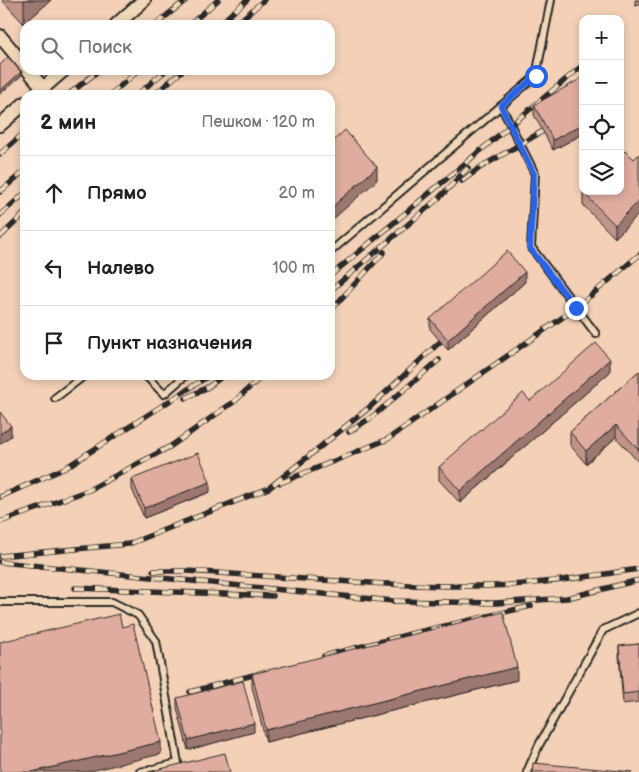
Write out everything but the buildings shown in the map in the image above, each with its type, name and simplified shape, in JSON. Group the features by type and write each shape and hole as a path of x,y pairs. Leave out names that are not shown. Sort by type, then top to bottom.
{"street":[{"path":"122,20 144,0"},
{"path":"0,36 20,60"},
{"path":"31,75 38,90"},
{"path":"40,90 58,75"},
{"path":"0,125 20,107"}],"lane":[{"path":"335,248 536,76 551,0"},
{"path":"501,106 534,174 530,248 596,334"},
{"path":"55,398 78,380"},
{"path":"150,380 164,394 180,380"},
{"path":"0,602 112,602 138,614 156,641 178,763 140,772"},
{"path":"527,772 539,744 603,630 639,612"}],"railway":[{"path":"161,20 186,0"},
{"path":"195,20 218,0"},
{"path":"224,20 247,0"},
{"path":"241,20 264,0"},
{"path":"335,272 579,68"},
{"path":"74,90 93,75"},
{"path":"116,90 133,75"},
{"path":"143,90 160,75"},
{"path":"160,90 177,75"},
{"path":"462,181 481,167 543,131"},
{"path":"0,154 20,136"},
{"path":"335,287 440,197 468,168"},
{"path":"0,192 20,174"},
{"path":"0,215 20,197"},
{"path":"0,237 20,218"},
{"path":"335,306 384,252"},
{"path":"280,483 388,439 576,308 639,255"},
{"path":"0,556 129,544 269,488 371,406 441,341"},
{"path":"349,432 372,417 439,360"},
{"path":"0,497 65,468 202,380"},
{"path":"186,398 217,380"},
{"path":"0,522 89,490 171,446 235,401 258,380"},
{"path":"0,562 393,601 496,603 567,598 639,580"},
{"path":"153,571 187,571 375,583 488,586 545,582 639,569"},
{"path":"75,588 273,596"},
{"path":"324,656 531,606"},
{"path":"190,692 264,672"}],"route":[{"path":"536,76 501,106 534,174 530,248 576,308"}]}
